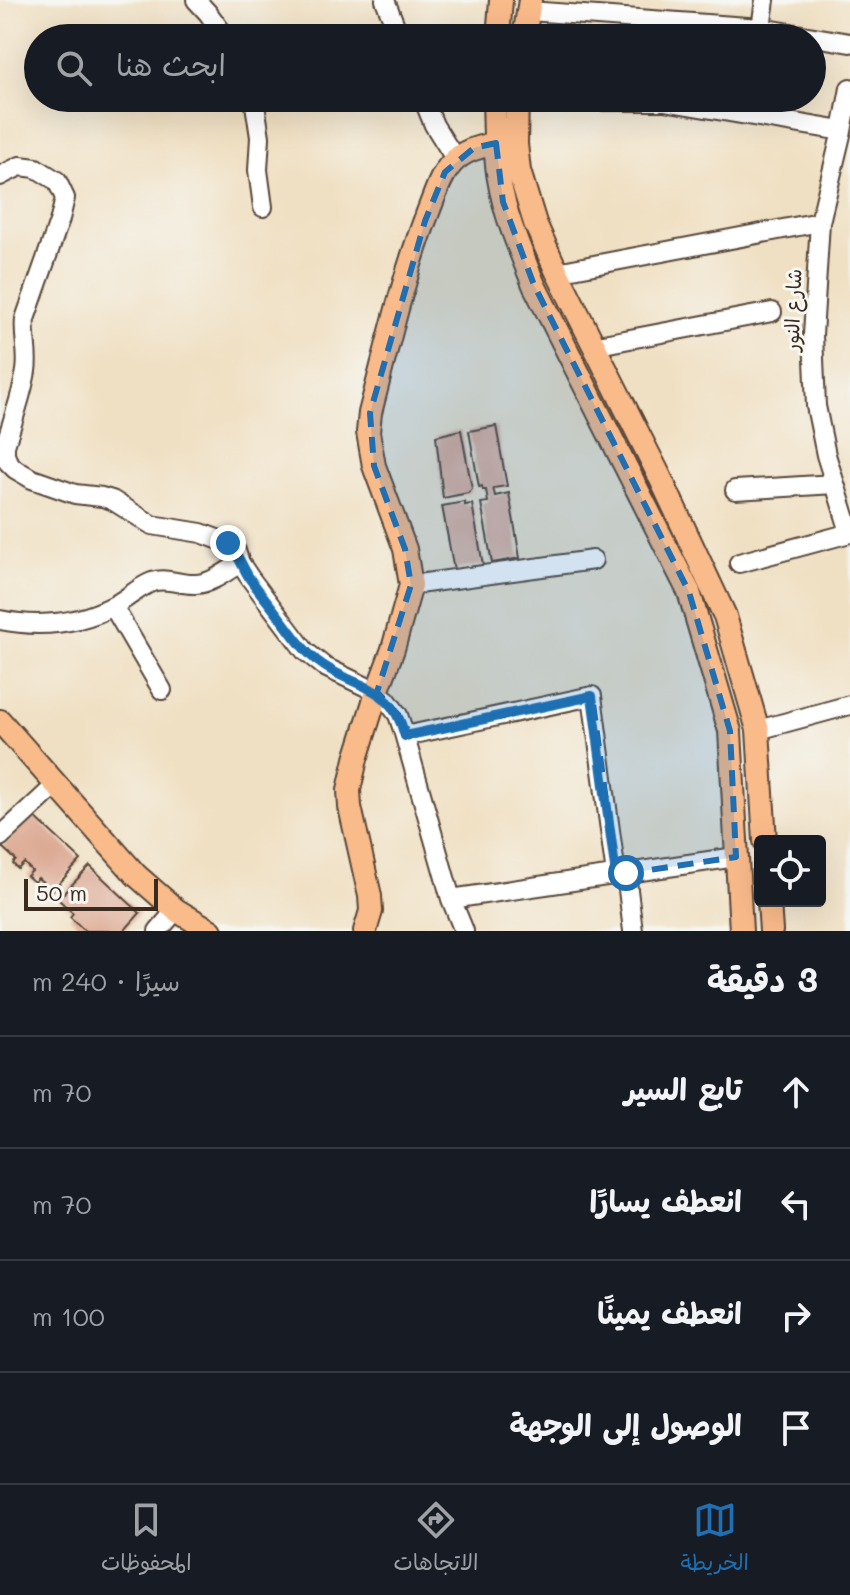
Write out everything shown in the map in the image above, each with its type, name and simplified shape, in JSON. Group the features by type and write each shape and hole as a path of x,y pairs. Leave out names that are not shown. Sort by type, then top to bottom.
{"main road":[{"path":"499,24 501,0"},
{"path":"505,112 496,143 498,176 514,236 534,285 689,592 730,731 741,931"},
{"path":"511,112 519,171 535,223 725,616 758,730 765,835"},
{"path":"365,931 371,911 370,896 349,790 411,585 405,549 374,466 368,432 370,413 414,252 445,172 474,148 496,143"},
{"path":"0,721 136,875 176,910 211,931"},
{"path":"769,907 771,931"}],"street":[{"path":"196,0 216,24"},
{"path":"385,0 394,24"},
{"path":"762,24 765,0"},
{"path":"530,6 719,24"},
{"path":"826,39 850,43"},
{"name":"شارع النور","path":"850,88 820,222 813,335 816,406 826,455 850,532"},
{"path":"256,112 263,207"},
{"path":"429,112 456,160"},
{"path":"729,112 842,131"},
{"path":"0,176 20,166 36,168 57,181 65,198 25,319 26,373 7,411 2,454 15,469 32,479 75,494 112,500 152,525 201,533 228,543 236,551 250,578 305,651 325,667 387,700 398,715 451,899 464,931"},
{"path":"557,272 820,222"},
{"path":"593,346 772,312"},
{"path":"735,490 835,484"},
{"path":"739,563 850,532"},
{"path":"411,585 593,560"},
{"path":"0,620 21,624 66,623 113,606 153,582 166,580 200,584 240,563"},
{"path":"113,606 162,690"},
{"path":"405,736 592,696 633,931"},
{"path":"758,730 850,705"},
{"path":"0,837 57,784"},
{"path":"451,899 736,857"},
{"path":"158,931 176,910"}],"highlighted area":[{"path":"496,143 503,202 534,285 689,592 730,731 736,857 616,875 592,696 405,736 398,715 377,692 411,585 405,549 374,466 370,413 425,221 445,172 474,148"}],"building":[{"path":"496,426 507,486 493,488 495,496 509,493 520,558 492,563 481,503 488,502 486,490 479,487 469,431"},
{"path":"461,430 472,489 468,493 443,498 436,436"},
{"path":"465,502 465,505 472,504 483,565 454,570 442,506"},
{"path":"32,814 81,860 52,891 38,878 34,882 27,876 32,871 24,863 18,869 13,864 16,860 2,847"},
{"path":"90,866 140,913 124,931 85,931 70,917 73,913 58,899"}],"route":[{"path":"228,543 236,551 250,578 305,651 325,667 387,700 398,715 405,736 592,696 616,875 626,873"}]}
